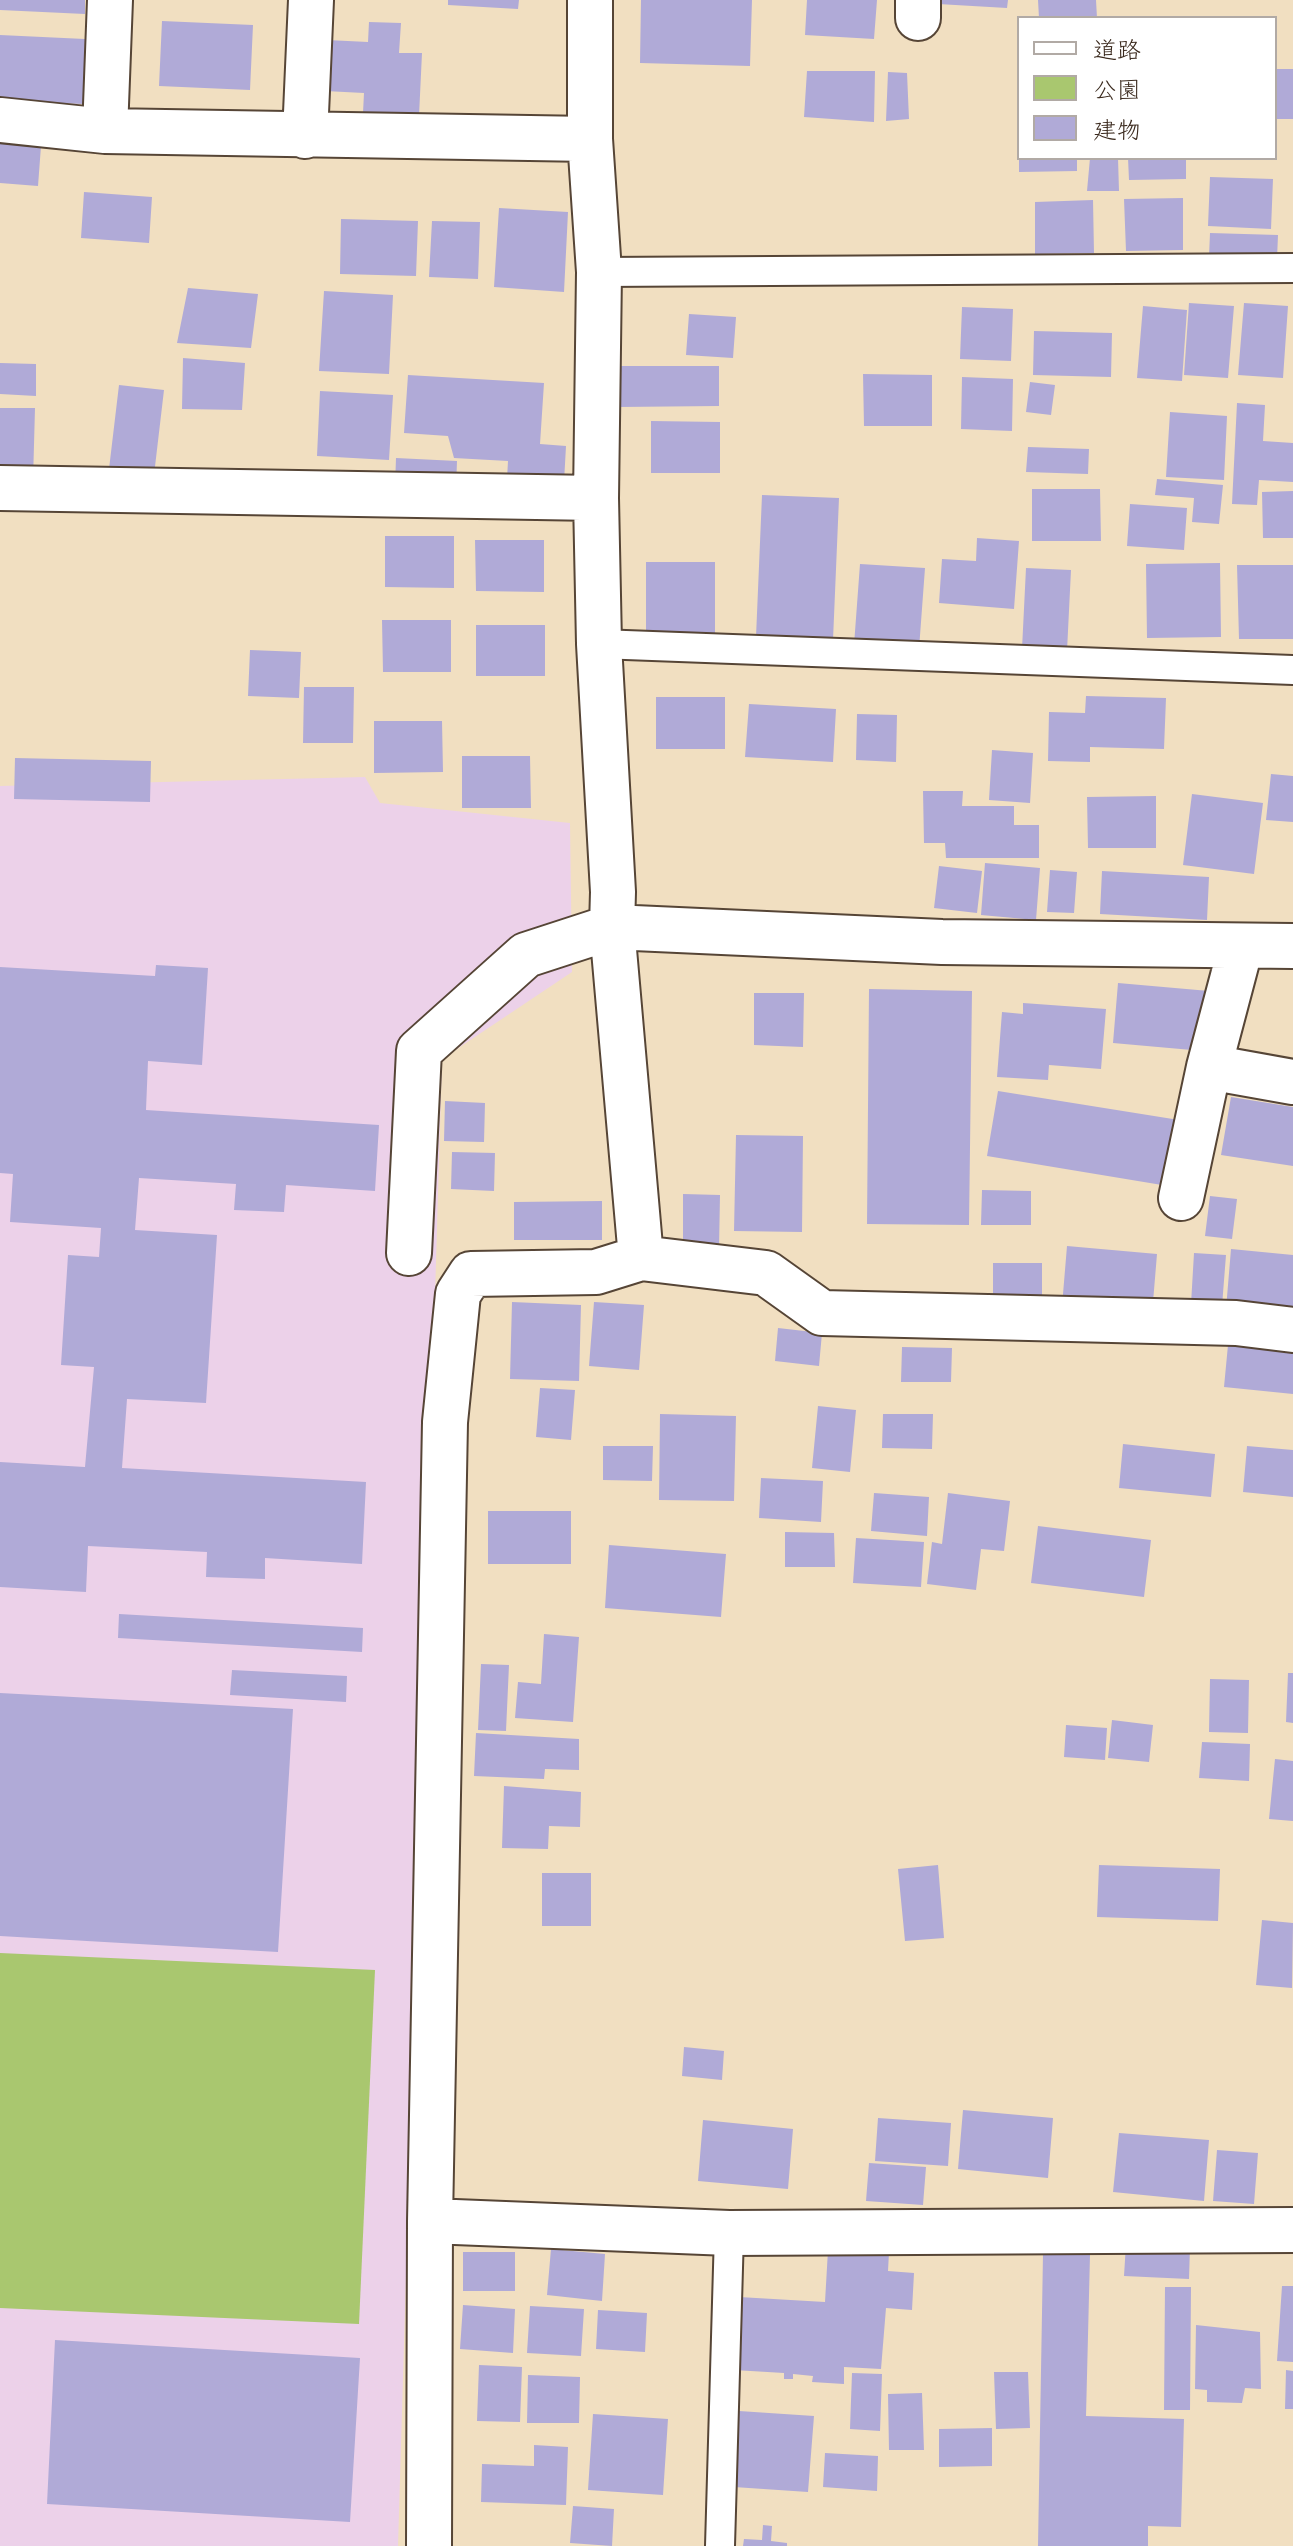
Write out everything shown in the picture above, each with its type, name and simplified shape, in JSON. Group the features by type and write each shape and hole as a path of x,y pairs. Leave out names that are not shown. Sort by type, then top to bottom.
{"street":[{"path":"105,131 110,0"},
{"path":"305,136 311,0"},
{"path":"590,0 590,139 599,272 596,498 599,644 613,892 612,927 641,1258"},
{"path":"0,120 105,131 590,139"},
{"path":"0,488 596,498"},
{"path":"409,1253 419,1051 526,955 612,927 942,942 1293,946"},
{"path":"1181,1198 1209,1067 1241,946"},
{"path":"1209,1067 1293,1082"},
{"path":"429,2546 430,2221 445,1422 458,1294 471,1274 596,1272 641,1258 766,1273 822,1313 1236,1323 1293,1330"},
{"path":"430,2221 729,2233 1293,2230"}],"lane":[{"path":"599,272 1293,268"},
{"path":"599,644 1293,670"},
{"path":"720,2546 729,2233"}],"shaded area":[{"path":"365,777 380,803 570,823 572,972 442,1059 398,2546 0,2546 0,786"}],"green space":[{"path":"0,1953 375,1970 359,2324 0,2308"}],"building":[{"path":"0,0 85,0 85,14 0,10"},
{"path":"448,0 519,0 518,9 448,5"},
{"path":"641,0 752,0 750,66 640,63"},
{"path":"807,0 877,0 874,39 805,35"},
{"path":"938,0 1008,0 1007,8 938,4"},
{"path":"1038,0 1096,0 1097,16 1039,16"},
{"path":"162,21 253,25 250,90 159,86"},
{"path":"369,22 401,23 399,53 422,53 419,116 363,113 364,93 325,91 327,40 368,42"},
{"path":"0,35 85,39 83,104 0,101"},
{"path":"1277,69 1293,69 1293,119 1277,119"},
{"path":"807,71 875,71 874,122 804,117"},
{"path":"888,72 907,73 909,119 886,121"},
{"path":"0,143 41,146 38,186 0,183"},
{"path":"1019,160 1077,160 1077,171 1019,172"},
{"path":"1090,160 1118,160 1119,191 1087,191"},
{"path":"1128,160 1186,160 1186,179 1129,180"},
{"path":"1210,177 1273,179 1271,229 1208,226"},
{"path":"84,192 152,197 149,243 81,238"},
{"path":"1183,198 1183,250 1126,251 1124,199"},
{"path":"1093,200 1094,253 1035,254 1035,202"},
{"path":"499,208 568,212 564,292 494,287"},
{"path":"341,219 418,221 416,276 340,274"},
{"path":"432,221 480,222 478,279 429,277"},
{"path":"1210,233 1278,235 1277,259 1209,257"},
{"path":"188,288 258,294 251,348 177,343"},
{"path":"324,291 393,295 389,374 319,371"},
{"path":"1189,303 1234,306 1228,378 1184,375"},
{"path":"1244,303 1288,306 1283,378 1238,375"},
{"path":"1143,306 1187,310 1182,381 1137,378"},
{"path":"962,307 1013,309 1011,361 960,359"},
{"path":"689,314 736,317 733,358 686,355"},
{"path":"1034,331 1112,333 1111,377 1033,375"},
{"path":"183,358 245,363 242,410 182,409"},
{"path":"0,363 36,364 36,396 0,394"},
{"path":"618,366 719,366 719,406 618,407"},
{"path":"863,374 932,375 932,426 864,426"},
{"path":"408,375 544,383 540,444 566,446 564,482 507,479 508,461 454,458 448,436 404,433"},
{"path":"962,377 1013,379 1012,431 961,429"},
{"path":"1030,382 1055,385 1051,415 1026,412"},
{"path":"119,385 164,390 154,475 109,469"},
{"path":"320,391 393,395 389,460 317,456"},
{"path":"1237,403 1265,405 1263,441 1293,443 1293,482 1259,480 1257,505 1232,504"},
{"path":"0,408 35,408 33,481 0,480"},
{"path":"1170,412 1227,416 1224,480 1166,477"},
{"path":"651,421 720,422 720,473 651,473"},
{"path":"1028,447 1089,449 1088,474 1026,472"},
{"path":"396,458 457,461 456,489 395,487"},
{"path":"1157,479 1223,485 1219,524 1192,522 1194,498 1155,495"},
{"path":"1032,489 1100,489 1101,541 1032,541"},
{"path":"1293,491 1293,538 1263,538 1262,492"},
{"path":"762,495 839,498 833,640 756,637"},
{"path":"1130,504 1187,508 1184,550 1127,546"},
{"path":"385,536 454,536 454,588 385,587"},
{"path":"977,538 1019,541 1014,609 939,603 942,559 976,561"},
{"path":"475,540 544,540 544,592 476,591"},
{"path":"646,562 715,562 715,637 646,637"},
{"path":"1220,563 1221,637 1147,638 1146,564"},
{"path":"860,564 925,568 919,649 854,645"},
{"path":"1237,565 1293,565 1293,639 1239,639"},
{"path":"1026,568 1071,570 1067,651 1022,649"},
{"path":"382,620 451,620 451,672 383,672"},
{"path":"476,625 545,625 545,676 476,676"},
{"path":"250,650 301,652 299,698 248,696"},
{"path":"304,687 354,687 353,743 303,743"},
{"path":"1086,696 1166,698 1164,749 1090,747 1090,762 1048,761 1049,712 1085,713"},
{"path":"656,697 725,697 725,749 656,749"},
{"path":"749,704 836,709 833,762 745,757"},
{"path":"857,714 897,715 896,762 856,760"},
{"path":"374,721 442,721 443,772 374,773"},
{"path":"992,750 1033,753 1030,803 989,800"},
{"path":"462,756 530,756 531,808 462,808"},
{"path":"15,758 151,761 150,802 14,799"},
{"path":"1271,774 1293,776 1293,822 1266,820"},
{"path":"923,791 963,791 962,806 1014,806 1014,825 1039,825 1039,858 946,858 945,843 924,843"},
{"path":"1192,794 1263,803 1254,874 1183,865"},
{"path":"1156,796 1156,848 1088,848 1087,797"},
{"path":"985,863 1040,868 1036,920 981,915"},
{"path":"939,866 982,871 977,913 934,908"},
{"path":"1050,870 1077,872 1074,913 1047,912"},
{"path":"1102,871 1209,877 1207,920 1100,914"},
{"path":"156,965 208,968 202,1065 148,1061 146,1110 379,1125 375,1191 286,1185 284,1212 234,1210 236,1184 139,1178 135,1230 217,1235 206,1403 127,1399 122,1468 366,1482 362,1564 265,1558 265,1579 206,1577 207,1552 88,1546 86,1592 0,1587 0,1462 85,1467 94,1367 61,1365 68,1255 99,1257 101,1228 10,1222 13,1174 0,1173 0,967 155,976"},
{"path":"1118,983 1209,991 1203,1051 1113,1043"},
{"path":"869,989 972,991 969,1225 867,1224"},
{"path":"754,993 804,993 803,1047 754,1045"},
{"path":"1023,1003 1106,1009 1101,1069 1049,1065 1048,1080 997,1077 1002,1012 1023,1014"},
{"path":"998,1091 1179,1120 1168,1186 987,1156"},
{"path":"1231,1097 1293,1107 1293,1166 1221,1155"},
{"path":"445,1101 485,1103 484,1142 444,1141"},
{"path":"736,1135 803,1136 802,1232 734,1231"},
{"path":"452,1152 495,1153 494,1191 451,1189"},
{"path":"982,1190 1031,1191 1031,1225 981,1225"},
{"path":"683,1194 720,1195 719,1249 683,1249"},
{"path":"1210,1196 1237,1199 1232,1239 1205,1236"},
{"path":"602,1201 602,1240 514,1240 514,1202"},
{"path":"1067,1246 1157,1254 1152,1314 1062,1306"},
{"path":"1231,1249 1293,1255 1293,1315 1226,1309"},
{"path":"1194,1253 1226,1255 1222,1306 1191,1304"},
{"path":"993,1263 1042,1263 1042,1298 993,1297"},
{"path":"512,1302 581,1305 579,1381 510,1379"},
{"path":"594,1302 644,1305 639,1370 589,1366"},
{"path":"778,1328 822,1333 819,1366 775,1361"},
{"path":"1228,1345 1293,1351 1293,1394 1224,1387"},
{"path":"902,1347 952,1348 951,1382 901,1382"},
{"path":"540,1388 575,1390 571,1440 536,1437"},
{"path":"818,1406 856,1410 850,1472 812,1468"},
{"path":"660,1414 736,1416 734,1501 659,1500"},
{"path":"883,1414 933,1414 932,1449 882,1448"},
{"path":"1123,1444 1215,1454 1211,1497 1119,1488"},
{"path":"603,1446 653,1446 652,1481 603,1480"},
{"path":"1247,1446 1293,1450 1293,1497 1243,1492"},
{"path":"761,1478 823,1481 821,1522 759,1518"},
{"path":"874,1493 929,1497 927,1536 871,1531"},
{"path":"948,1493 1010,1501 1004,1551 981,1549 976,1590 927,1584 932,1542 942,1544"},
{"path":"488,1511 571,1511 571,1564 488,1564"},
{"path":"1038,1526 1151,1540 1144,1597 1031,1583"},
{"path":"785,1532 834,1533 835,1567 785,1567"},
{"path":"856,1538 924,1542 921,1587 853,1583"},
{"path":"609,1545 726,1554 721,1617 605,1608"},
{"path":"119,1614 363,1628 362,1652 118,1638"},
{"path":"544,1634 579,1637 573,1722 515,1718 518,1682 541,1684"},
{"path":"481,1664 509,1665 506,1731 478,1730"},
{"path":"232,1670 347,1676 346,1702 230,1695"},
{"path":"1288,1673 1293,1673 1293,1723 1286,1722"},
{"path":"1210,1679 1249,1680 1248,1733 1209,1732"},
{"path":"0,1693 293,1709 278,1952 0,1936"},
{"path":"1112,1720 1153,1725 1149,1762 1108,1758"},
{"path":"1066,1725 1107,1728 1105,1760 1064,1757"},
{"path":"476,1733 579,1739 579,1770 545,1769 544,1779 474,1776"},
{"path":"1202,1742 1250,1744 1249,1781 1199,1778"},
{"path":"1275,1759 1293,1761 1293,1821 1269,1819"},
{"path":"504,1786 581,1792 580,1827 549,1826 548,1849 502,1848"},
{"path":"938,1865 944,1938 905,1941 898,1869"},
{"path":"1099,1865 1220,1869 1218,1921 1097,1917"},
{"path":"542,1873 591,1873 591,1926 542,1926"},
{"path":"1262,1920 1293,1923 1292,1988 1256,1985"},
{"path":"684,2047 724,2051 722,2080 682,2076"},
{"path":"963,2110 1053,2118 1048,2178 958,2169"},
{"path":"878,2118 951,2123 948,2166 875,2161"},
{"path":"703,2120 793,2129 788,2189 698,2181"},
{"path":"1119,2133 1209,2140 1204,2201 1113,2192"},
{"path":"1217,2150 1258,2153 1254,2204 1213,2201"},
{"path":"869,2163 926,2167 923,2205 866,2201"},
{"path":"1126,2244 1190,2247 1189,2279 1124,2276"},
{"path":"551,2249 605,2254 602,2301 547,2295"},
{"path":"828,2250 889,2252 888,2271 914,2273 912,2310 886,2308 881,2369 844,2367 844,2384 812,2382 813,2376 793,2374 793,2379 784,2379 784,2373 734,2370 739,2297 825,2302"},
{"path":"463,2252 515,2252 515,2291 463,2291"},
{"path":"1043,2254 1090,2255 1086,2416 1184,2419 1181,2527 1148,2526 1148,2546 1038,2546"},
{"path":"1282,2286 1293,2286 1293,2362 1277,2361"},
{"path":"1165,2287 1191,2287 1190,2410 1164,2410"},
{"path":"463,2305 515,2309 513,2353 460,2349"},
{"path":"530,2306 584,2309 581,2356 527,2353"},
{"path":"598,2310 647,2313 645,2352 596,2349"},
{"path":"1196,2325 1260,2332 1261,2389 1245,2388 1242,2403 1207,2402 1207,2390 1195,2389"},
{"path":"55,2340 360,2358 350,2522 47,2504"},
{"path":"479,2365 522,2367 520,2422 477,2421"},
{"path":"1286,2370 1293,2371 1293,2409 1285,2409"},
{"path":"994,2372 1028,2372 1030,2428 996,2429"},
{"path":"852,2373 882,2374 880,2431 850,2429"},
{"path":"528,2375 580,2377 579,2423 527,2423"},
{"path":"922,2393 924,2450 889,2450 888,2394"},
{"path":"739,2411 814,2416 808,2492 734,2487"},
{"path":"593,2414 668,2419 663,2495 588,2490"},
{"path":"992,2428 992,2466 939,2467 939,2429"},
{"path":"534,2445 568,2447 566,2505 481,2502 482,2464 534,2466"},
{"path":"825,2453 878,2456 877,2491 823,2487"},
{"path":"573,2506 614,2509 612,2546 570,2543"},
{"path":"763,2525 772,2526 771,2541 787,2543 787,2546 743,2546 744,2539 762,2540"}]}
